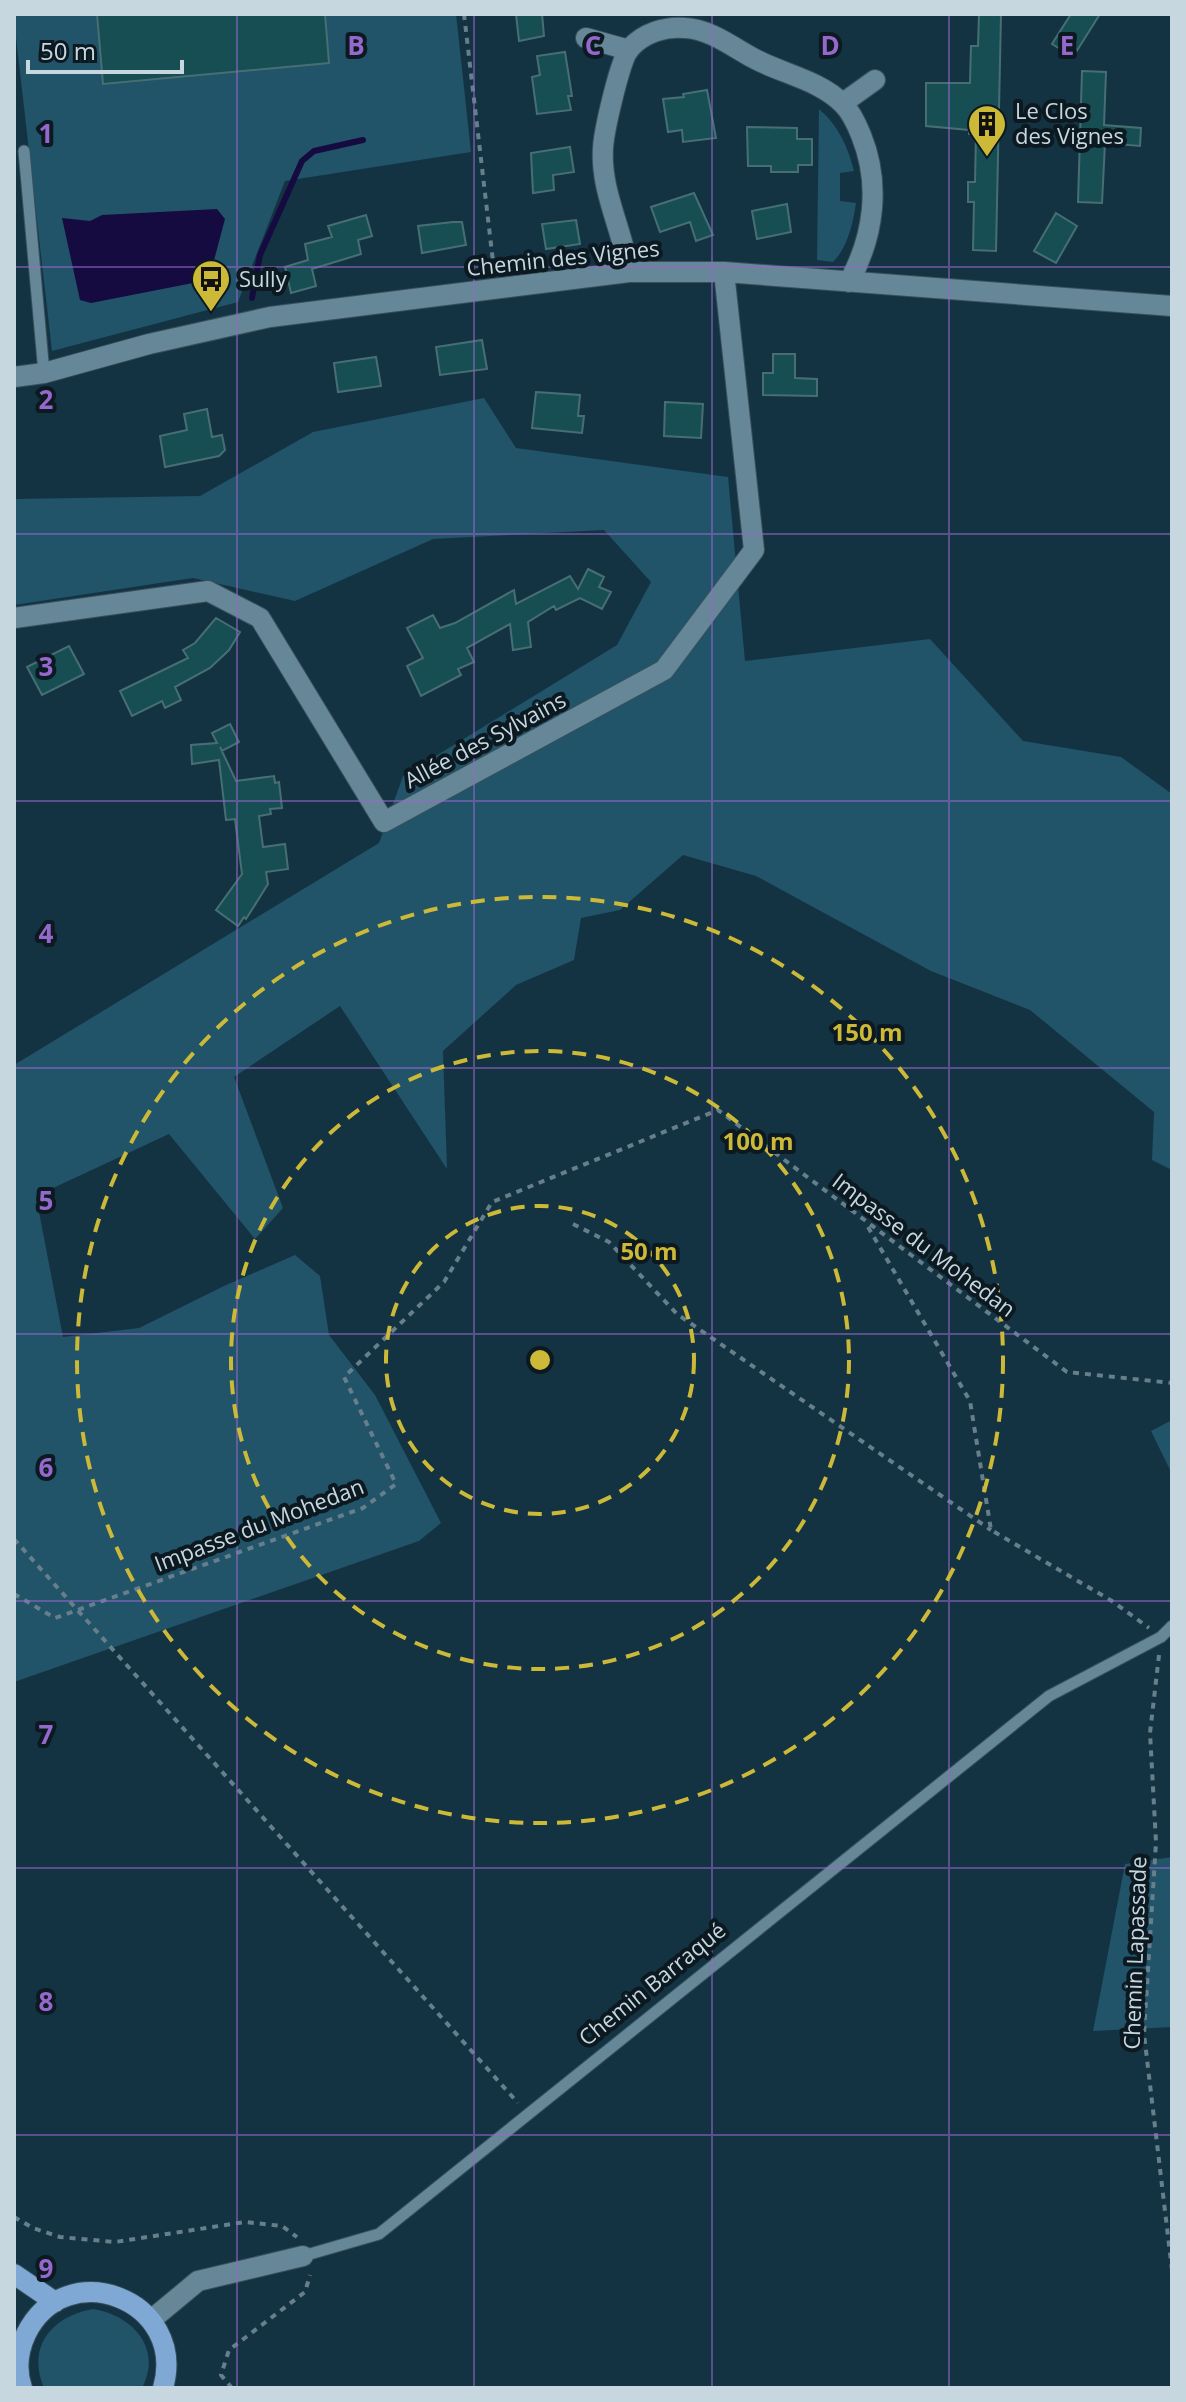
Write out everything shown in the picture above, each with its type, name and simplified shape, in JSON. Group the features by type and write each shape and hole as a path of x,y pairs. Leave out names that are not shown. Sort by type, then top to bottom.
{"main road":[{"path":"14,2274 55,2302"},
{"path":"22,2388 18,2338 55,2302 75,2294 106,2294 136,2305 161,2336 167,2355 169,2384"}],"street":[{"path":"629,272 620,228 605,184 603,147 614,93 629,50 654,31 686,28 713,36 758,61 813,85 843,103 856,123 870,157 874,193 870,225 849,282"},
{"path":"586,38 629,50"},
{"path":"843,103 875,80"},
{"name":"Chemin des Vignes","path":"14,377 44,373 149,344 270,317 629,272 724,272 1172,306"},
{"name":"Allée des Sylvains","path":"14,618 208,591 260,618 384,822 664,670 754,550 724,272"},
{"name":"Chemin Barraqué","path":"151,2320 198,2281 303,2256"}],"lane":[{"path":"24,151 44,373"},
{"name":"Chemin Barraqué","path":"303,2256 379,2234 1049,1696 1161,1637 1172,1626"}],"path":[{"path":"464,14 497,289"},
{"name":"Impasse du Mohedan","path":"14,1594 55,1618 363,1508 396,1484 344,1377 444,1282 492,1202 718,1110 1067,1372 1172,1383"},
{"path":"866,1222 970,1401 991,1530"},
{"path":"573,1224 609,1242 677,1314 991,1530 1112,1601 1161,1637"},
{"path":"14,1539 528,2114"},
{"name":"Chemin Lapassade","path":"1161,1637 1150,1733 1156,1842 1144,2034 1172,2270"}],"shaded area":[{"path":"16,14 456,14 471,152 285,181 238,302 52,351 14,20"},
{"path":"819,109 841,137 854,171 840,173 840,201 856,203 846,242 833,262 817,260"},
{"path":"217,209 225,219 213,264 198,282 91,303 80,300 62,218 90,221 102,215"},
{"path":"484,398 516,448 728,477 745,661 930,639 1023,741 1121,757 1172,794 1172,1170 1152,1160 1154,1112 1030,1010 931,971 756,876 683,855 620,910 581,918 574,960 516,985 443,1051 447,1169 340,1006 234,1077 283,1208 255,1239 169,1134 36,1196 63,1337 139,1328 295,1255 320,1276 329,1335 375,1395 441,1523 419,1541 14,1682 14,1065 379,843 403,776 617,645 651,582 604,530 433,539 295,601 193,578 14,605 14,499 200,496 313,432"},
{"path":"1172,1420 1172,1474 1151,1431"},
{"path":"1172,1857 1172,2027 1093,2031 1125,1864"},
{"path":"93,2309 120,2318 140,2336 149,2360 142,2388 44,2388 38,2359 47,2335 66,2318"}],"building":[{"path":"97,14 325,14 329,63 103,84"},
{"path":"516,14 542,14 544,36 519,41"},
{"name":"Le Clos des Vignes","path":"979,14 1001,14 996,251 973,250 974,202 968,202 968,182 975,182 976,134 969,134 969,130 926,126 926,83 970,83 971,46 978,46"},
{"path":"1071,14 1100,14 1073,57 1052,44"},
{"path":"565,52 572,96 568,96 571,110 537,114 532,77 540,75 537,56"},
{"path":"1082,71 1106,72 1104,125 1141,128 1140,146 1105,143 1102,203 1078,202"},
{"path":"707,90 716,138 683,142 682,130 668,132 663,99"},
{"path":"747,127 797,128 797,139 812,139 812,165 798,165 798,172 771,172 771,166 748,166"},
{"path":"570,147 574,172 553,175 554,190 533,193 531,153"},
{"path":"694,193 713,235 696,241 690,222 660,232 651,207"},
{"path":"787,204 791,232 757,239 752,211"},
{"path":"1056,213 1077,226 1056,263 1034,251"},
{"path":"366,215 372,236 358,240 361,254 312,269 316,286 291,293 285,267 308,260 305,244 332,237 328,226"},
{"path":"576,220 580,244 546,249 542,224"},
{"path":"462,222 466,245 422,253 418,226"},
{"path":"482,340 487,369 440,375 436,347"},
{"path":"773,354 795,354 795,378 817,379 817,396 763,395 763,373 773,373"},
{"path":"376,357 381,386 338,392 334,363"},
{"path":"536,392 580,395 578,416 584,416 582,433 532,428"},
{"path":"665,402 703,404 701,438 664,436"},
{"path":"207,409 212,437 222,435 225,450 219,456 165,467 160,436 187,430 184,414"},
{"path":"588,569 604,577 599,587 611,592 602,609 580,598 556,610 554,606 528,622 531,647 513,650 510,624 467,648 474,662 458,669 461,675 421,696 407,666 423,658 407,628 433,615 440,628 455,623 514,590 516,604 570,576 578,589"},
{"path":"216,618 240,632 229,650 210,668 175,687 181,700 165,708 162,701 132,716 120,691 188,658 183,650 195,643"},
{"path":"69,646 84,674 42,695 27,667"},
{"path":"230,724 239,742 222,751 220,747 236,781 274,776 275,783 279,782 282,808 270,809 271,814 259,816 263,847 285,844 288,869 266,872 268,884 246,919 244,917 238,926 216,910 242,874 235,819 226,820 219,760 192,764 191,745 217,743 212,733"}],"waterway":[{"path":"252,298 260,255 302,161 314,151 363,140"}],"place":[{"name":"Le Clos des Vignes","path":"987,158"},
{"name":"Sully","path":"211,313"}]}
